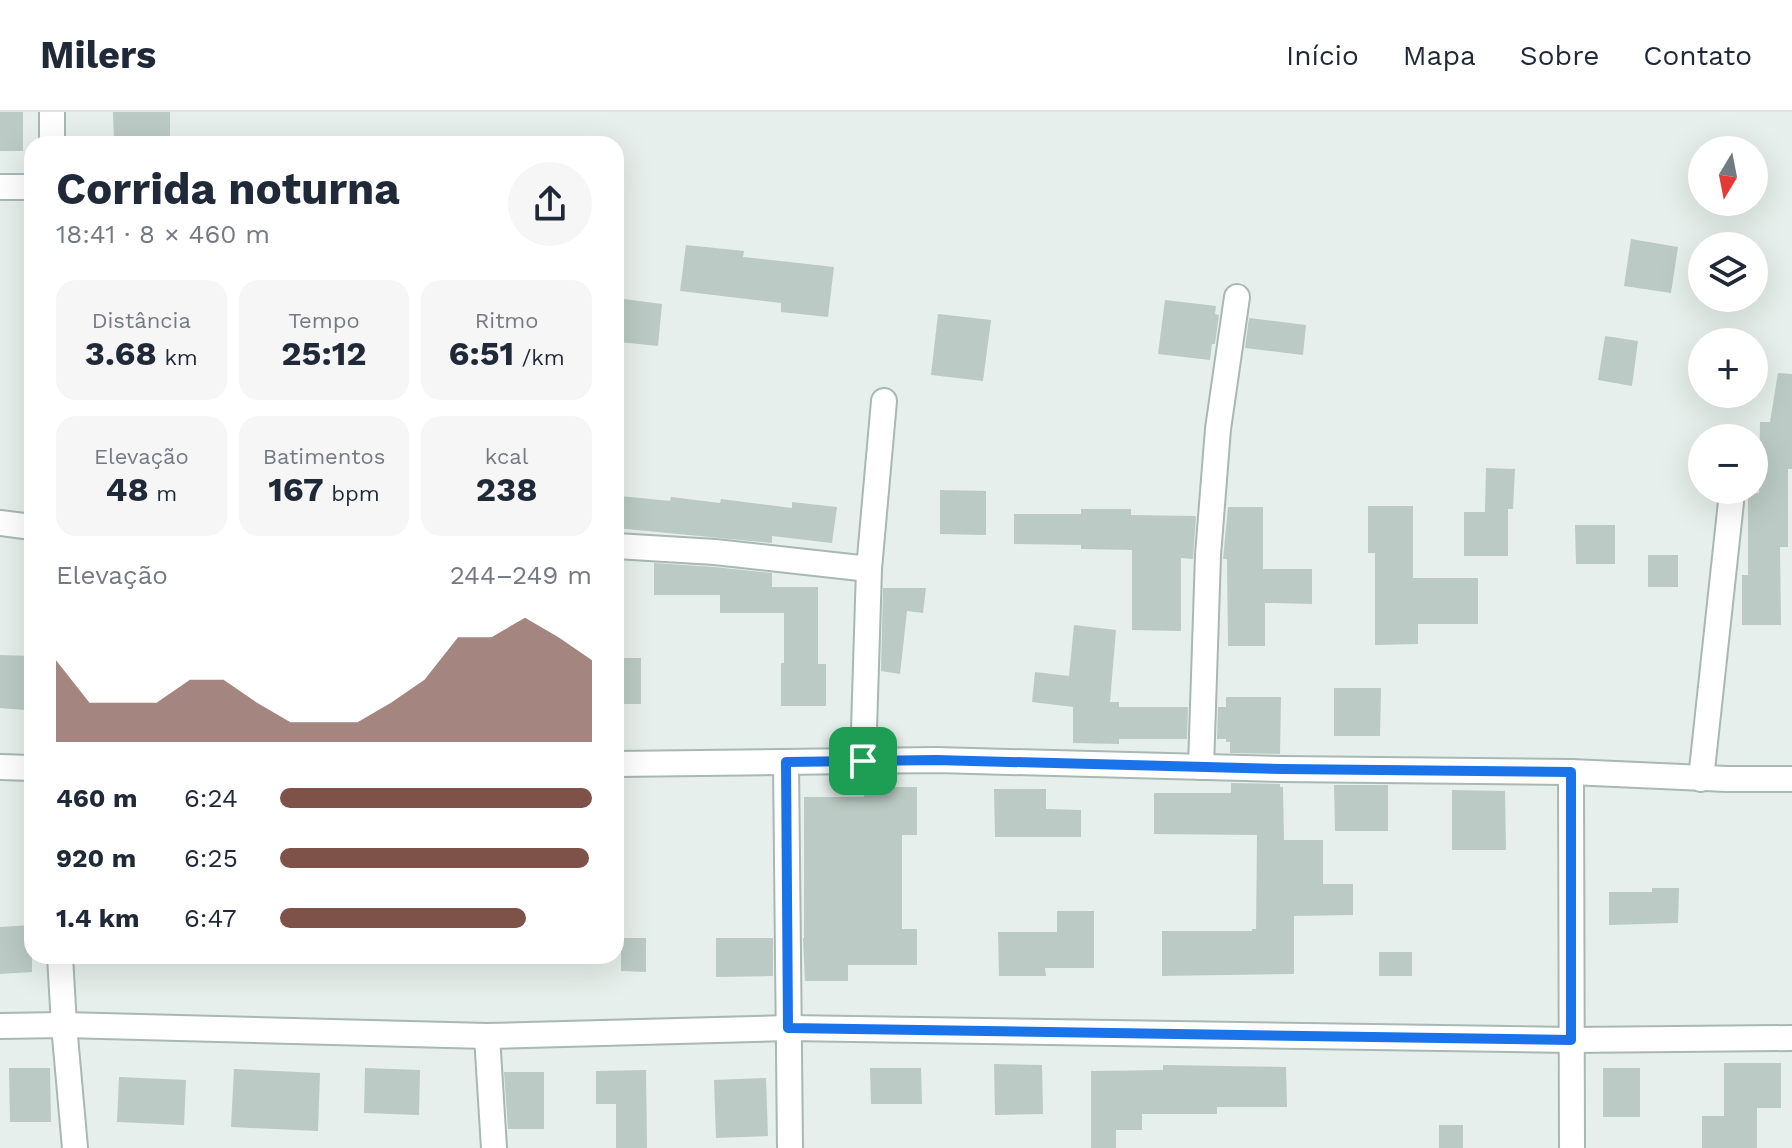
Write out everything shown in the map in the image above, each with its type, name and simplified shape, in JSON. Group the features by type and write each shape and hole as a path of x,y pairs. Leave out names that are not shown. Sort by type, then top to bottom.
{"street":[{"path":"52,112 52,136"},
{"path":"0,187 24,187"},
{"path":"1201,767 1210,524 1218,429 1237,297"},
{"path":"863,761 869,569 884,401"},
{"path":"1701,779 1731,504"},
{"path":"0,523 24,526"},
{"path":"624,546 715,552 869,569"},
{"path":"624,764 936,760 1792,779"},
{"path":"786,762 790,1148"},
{"path":"0,767 24,768"},
{"path":"1571,772 1572,1148"},
{"path":"60,964 75,1148"},
{"path":"0,1026 487,1036 788,1028 1571,1040 1792,1038"},
{"path":"487,1036 494,1148"}],"building":[{"path":"0,112 23,112 23,151 0,151"},
{"path":"113,112 170,112 170,136 114,136"},
{"path":"1631,239 1678,247 1671,293 1624,286"},
{"path":"686,245 744,251 743,257 834,267 828,317 781,312 781,303 680,291"},
{"path":"624,299 662,304 658,346 624,343"},
{"path":"1165,300 1216,306 1215,314 1219,315 1210,360 1158,354"},
{"path":"938,314 991,320 983,381 931,375"},
{"path":"1249,318 1306,325 1303,355 1245,348"},
{"path":"1605,336 1638,341 1632,386 1598,380"},
{"path":"1778,373 1792,374 1788,547 1780,547 1781,625 1742,625 1742,575 1748,575 1748,504 1768,504 1768,424 1760,422 1770,422"},
{"path":"1486,468 1515,469 1513,509 1508,509 1508,556 1464,556 1464,512 1485,512"},
{"path":"940,490 986,491 986,535 940,534"},
{"path":"624,496 670,501 671,497 720,503 721,499 792,508 792,502 837,507 832,543 772,536 772,543 624,529"},
{"path":"1368,506 1413,506 1413,578 1478,578 1478,624 1418,624 1418,644 1375,645 1375,553 1368,553"},
{"path":"1228,507 1263,507 1263,569 1312,569 1312,604 1265,603 1265,646 1228,646 1227,559 1223,559"},
{"path":"1081,509 1131,509 1131,515 1196,516 1193,559 1181,558 1181,631 1132,630 1132,550 1081,549 1081,545 1014,544 1014,514 1081,514"},
{"path":"1575,525 1615,525 1615,564 1576,564"},
{"path":"1648,555 1678,555 1678,587 1648,587"},
{"path":"654,563 772,573 772,587 818,587 818,664 826,664 826,706 781,706 784,613 720,613 720,595 654,595"},
{"path":"883,588 926,588 923,613 907,611 900,674 881,671"},
{"path":"1074,625 1116,630 1110,702 1119,702 1119,707 1188,707 1187,739 1119,739 1119,744 1073,743 1073,707 1032,702 1035,672 1069,676"},
{"path":"0,655 24,656 24,710 0,708"},
{"path":"624,658 641,658 641,704 624,704"},
{"path":"1334,688 1381,688 1380,736 1334,736"},
{"path":"1226,697 1281,697 1280,754 1230,753 1230,742 1217,739 1218,707 1226,707"},
{"path":"1231,783 1280,784 1283,787 1284,840 1323,840 1323,884 1353,884 1353,915 1294,916 1294,974 1162,976 1162,931 1256,929 1257,835 1154,834 1154,793 1231,793"},
{"path":"1334,785 1388,785 1388,831 1335,831"},
{"path":"864,787 917,787 917,835 902,835 902,929 917,929 917,965 848,965 848,981 805,981 804,797 864,797"},
{"path":"994,789 1046,789 1046,809 1081,810 1081,837 995,837"},
{"path":"1452,790 1505,791 1506,850 1452,850"},
{"path":"1652,888 1679,888 1678,923 1609,925 1609,892 1652,892"},
{"path":"1057,911 1094,911 1094,968 1045,968 1046,976 999,976 998,932 1057,932"},
{"path":"24,926 24,964 32,964 32,972 0,974 0,927"},
{"path":"624,938 646,938 646,972 621,971"},
{"path":"716,938 773,938 773,976 716,977"},
{"path":"1379,952 1412,952 1412,976 1379,976"},
{"path":"1724,1063 1781,1063 1781,1108 1757,1108 1757,1148 1702,1148 1702,1116 1724,1116"},
{"path":"994,1064 1042,1065 1043,1114 995,1115"},
{"path":"1163,1065 1286,1067 1287,1107 1217,1107 1217,1114 1142,1114 1142,1130 1116,1130 1116,1148 1091,1148 1091,1071 1163,1070"},
{"path":"9,1068 50,1068 51,1122 10,1122"},
{"path":"365,1068 420,1070 419,1115 364,1113"},
{"path":"870,1068 921,1068 922,1104 871,1104"},
{"path":"1603,1068 1640,1068 1640,1117 1603,1117"},
{"path":"234,1069 320,1073 318,1131 231,1127"},
{"path":"646,1070 647,1148 616,1148 616,1104 596,1104 596,1071"},
{"path":"504,1072 544,1072 544,1129 508,1129"},
{"path":"119,1077 186,1080 184,1125 117,1122"},
{"path":"766,1078 768,1136 716,1138 714,1080"},
{"path":"1439,1125 1463,1125 1463,1148 1439,1148"}],"route":[{"path":"863,761 1571,772 1571,1040 788,1028 786,762 863,761"}]}
